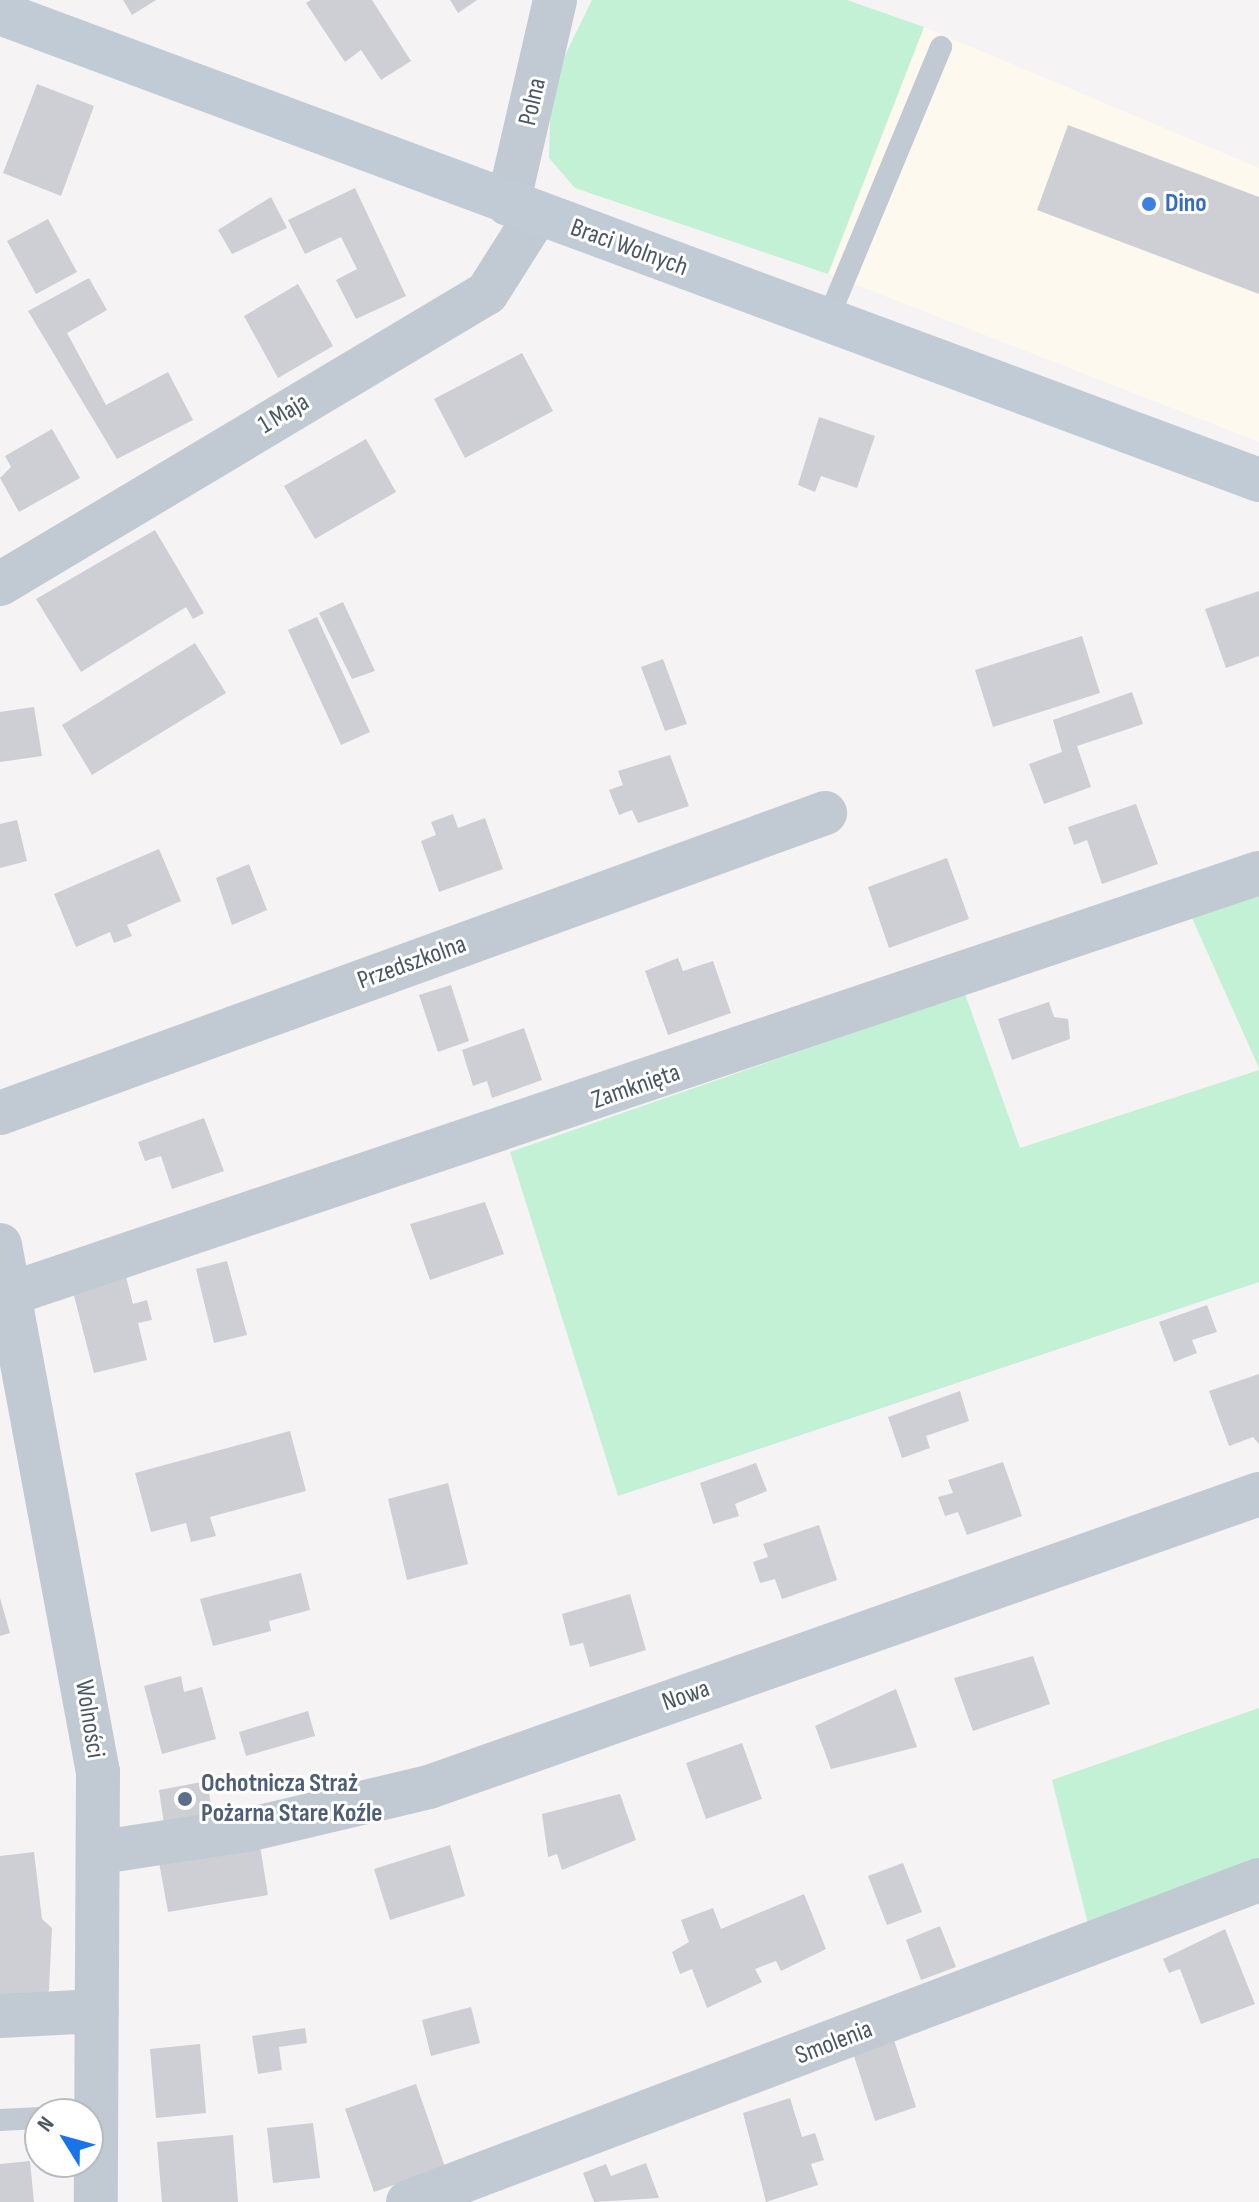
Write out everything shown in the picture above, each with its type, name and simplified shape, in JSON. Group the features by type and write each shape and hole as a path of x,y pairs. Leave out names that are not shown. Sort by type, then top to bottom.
{"main road":[{"name":"Braci Wolnych","path":"0,13 1259,480"}],"street":[{"name":"Polna","path":"523,209 555,0"},
{"name":"1 Maja","path":"0,584 487,293 523,209"},
{"name":"Przedszkolna","path":"0,1113 825,813"},
{"name":"Zamknięta","path":"10,1294 1259,873"},
{"name":"Wolności","path":"0,1245 10,1294 16,1407 86,1692 101,1852 93,2098"},
{"name":"Nowa","path":"101,1852 247,1830 429,1787 1259,1494"},
{"name":"Smolenia","path":"408,2202 1259,1880"},
{"path":"0,2016 97,2011"},
{"name":"Wolności","path":"95,2178 96,2202"}],"lane":[{"path":"827,321 941,47"},
{"path":"0,2120 24,2119"}],"shaded area":[{"path":"924,27 1259,168 1259,442 828,274"}],"green space":[{"path":"592,0 847,0 924,27 828,274 575,188 549,158 551,84"},
{"path":"1259,895 1259,1068 1192,918"},
{"path":"965,994 1020,1148 1259,1070 1259,1282 618,1496 510,1152"},
{"path":"1259,1708 1259,1865 1089,1928 1052,1780"}],"building":[{"path":"123,0 156,0 132,15"},
{"path":"311,0 372,0 411,61 381,80 361,50 345,62 306,3"},
{"path":"450,0 477,0 458,13"},
{"path":"37,84 94,106 61,196 3,173"},
{"name":"Dino","path":"1068,125 1259,197 1259,294 1037,210"},
{"path":"355,188 406,296 356,319 336,280 357,269 341,237 305,254 288,220"},
{"path":"271,197 287,228 232,254 218,230"},
{"path":"48,219 77,272 36,294 7,241"},
{"path":"89,278 107,310 67,333 106,405 168,372 193,420 117,459 28,311"},
{"path":"298,284 333,346 278,378 244,316"},
{"path":"522,353 553,411 465,458 434,399"},
{"path":"819,417 875,436 857,488 821,476 815,492 798,485"},
{"path":"52,429 80,478 19,512 0,478 11,467 5,456"},
{"path":"366,439 396,492 315,539 284,486"},
{"path":"155,530 204,613 193,619 186,607 81,672 36,599"},
{"path":"1259,591 1259,656 1226,668 1205,609"},
{"path":"343,602 375,671 352,679 319,613"},
{"path":"317,617 370,732 341,745 288,630"},
{"path":"1082,636 1100,693 993,727 975,670"},
{"path":"195,643 226,693 92,775 62,725"},
{"path":"663,659 687,724 665,731 641,667"},
{"path":"1132,692 1143,724 1077,746 1091,787 1044,804 1029,764 1062,752 1053,720"},
{"path":"34,707 42,756 0,762 0,712"},
{"path":"670,755 689,806 638,823 632,810 619,815 609,790 623,785 618,771"},
{"path":"1136,804 1158,864 1102,884 1087,840 1074,845 1068,827"},
{"path":"453,814 458,828 485,818 503,869 439,892 421,841 436,835 431,822"},
{"path":"17,820 27,861 0,868 0,824"},
{"path":"159,849 181,901 127,925 132,936 114,943 110,932 76,947 54,894"},
{"path":"947,858 969,919 889,948 868,887"},
{"path":"249,864 267,910 232,925 216,878"},
{"path":"678,958 683,971 713,961 731,1013 668,1035 645,971"},
{"path":"451,985 469,1041 438,1052 419,995"},
{"path":"1049,1002 1054,1017 1068,1019 1070,1039 1012,1060 998,1019"},
{"path":"524,1028 542,1080 492,1098 487,1081 473,1086 462,1050"},
{"path":"204,1118 224,1171 172,1189 161,1156 145,1161 138,1142"},
{"path":"485,1202 504,1254 430,1280 410,1224"},
{"path":"227,1261 247,1335 214,1343 196,1269"},
{"path":"125,1273 133,1304 147,1300 152,1320 138,1323 147,1360 94,1373 72,1288"},
{"path":"1207,1305 1217,1332 1192,1340 1197,1353 1174,1362 1159,1322"},
{"path":"1259,1374 1259,1444 1253,1437 1229,1446 1209,1391"},
{"path":"960,1391 969,1421 926,1436 930,1448 902,1458 888,1417"},
{"path":"290,1431 306,1491 210,1517 216,1536 191,1542 186,1523 151,1532 135,1473"},
{"path":"1003,1462 1022,1516 967,1535 958,1512 945,1516 938,1497 953,1493 948,1480"},
{"path":"756,1463 767,1491 735,1504 739,1516 713,1524 700,1483"},
{"path":"448,1483 468,1564 407,1580 388,1499"},
{"path":"819,1525 837,1580 782,1599 775,1579 760,1583 753,1562 768,1557 763,1544"},
{"path":"301,1573 310,1610 269,1621 271,1631 213,1646 200,1599"},
{"path":"630,1594 646,1650 590,1667 583,1643 570,1646 562,1614"},
{"path":"0,1598 10,1633 0,1636"},
{"path":"1033,1656 1050,1704 973,1731 954,1678"},
{"path":"181,1676 184,1692 202,1687 216,1739 162,1754 144,1686"},
{"path":"896,1689 917,1747 831,1769 815,1726"},
{"path":"308,1711 315,1736 246,1756 239,1732"},
{"path":"742,1743 762,1799 706,1819 686,1763"},
{"path":"207,1781 214,1822 165,1831 159,1790"},
{"path":"620,1794 636,1840 562,1870 557,1854 548,1857 542,1814"},
{"path":"450,1845 465,1896 390,1920 374,1869"},
{"path":"260,1846 268,1895 168,1912 159,1862"},
{"path":"34,1852 42,1919 52,1928 49,1990 45,1999 0,1998 0,1856"},
{"path":"903,1863 922,1912 887,1925 868,1876"},
{"path":"804,1894 826,1949 781,1971 776,1961 755,1969 762,1982 707,2008 692,1969 680,1974 672,1952 689,1942 681,1920 713,1908 721,1929"},
{"path":"940,1926 956,1967 921,1980 906,1940"},
{"path":"1225,1929 1255,2004 1201,2024 1180,1969 1169,1973 1163,1959"},
{"path":"471,2007 480,2043 431,2056 422,2020"},
{"path":"305,2028 307,2043 279,2047 282,2070 258,2074 252,2036"},
{"path":"893,2037 916,2107 875,2121 852,2050"},
{"path":"200,2044 206,2113 156,2118 150,2049"},
{"path":"416,2084 445,2167 374,2192 345,2109"},
{"path":"790,2098 802,2137 815,2133 824,2160 811,2164 818,2185 766,2202 743,2113"},
{"path":"313,2123 320,2178 273,2183 267,2128"},
{"path":"233,2135 238,2202 162,2202 157,2142"},
{"path":"24,2162 24,2178 32,2178 34,2202 0,2202 0,2164"},
{"path":"646,2163 659,2198 594,2202 583,2173 606,2164 611,2176"}],"place":[{"name":"Dino","path":"1149,204"},
{"name":"Ochotnicza Straż Pożarna Stare Koźle","path":"185,1799"}]}
